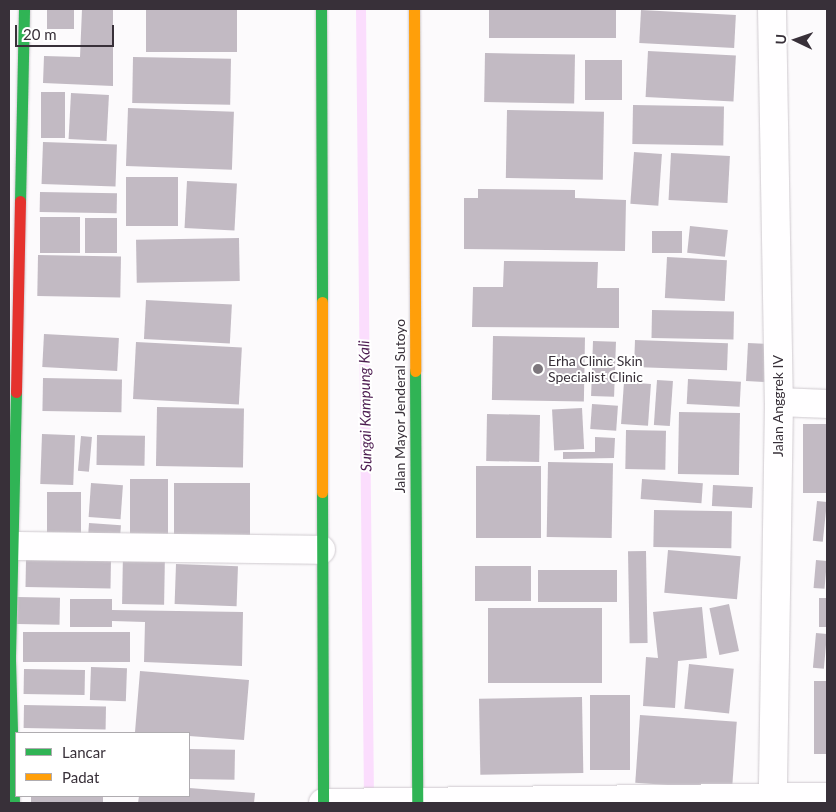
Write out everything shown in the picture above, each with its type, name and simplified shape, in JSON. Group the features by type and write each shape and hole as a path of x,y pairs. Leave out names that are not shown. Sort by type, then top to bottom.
{"main road":[{"path":"14,803 10,656 11,546 24,9"},
{"path":"321,9 321,550 324,803"},
{"name":"Jalan Mayor Jenderal Sutoyo","path":"413,802 414,9"}],"street":[{"name":"Jalan Anggrek IV","path":"772,9 779,402 773,800"},
{"path":"779,402 827,404"},
{"path":"11,546 321,550"},
{"path":"324,803 773,800 827,797"}],"building":[{"path":"47,9 74,9 74,29 47,29"},
{"path":"82,9 113,9 113,86 43,83 44,56 80,57"},
{"path":"146,9 237,9 237,52 146,52"},
{"path":"489,9 616,9 616,38 489,38"},
{"path":"641,10 736,15 734,48 639,43"},
{"path":"648,51 736,56 733,102 646,97"},
{"path":"485,53 575,55 574,104 484,102"},
{"path":"133,57 231,59 230,105 132,103"},
{"path":"585,60 622,60 622,100 585,100"},
{"path":"41,92 65,92 65,138 41,138"},
{"path":"71,93 109,95 107,141 69,139"},
{"path":"633,105 724,107 723,146 632,144"},
{"path":"128,108 234,112 232,170 126,166"},
{"path":"507,110 604,112 603,180 506,178"},
{"path":"43,142 117,145 115,187 42,184"},
{"path":"634,152 662,154 658,206 630,204"},
{"path":"671,153 730,156 727,203 669,200"},
{"path":"126,177 178,177 178,226 126,226"},
{"path":"187,181 237,184 234,231 185,228"},
{"path":"478,189 575,190 575,198 626,200 625,251 464,249 464,198 478,198"},
{"path":"40,192 117,193 117,213 40,212"},
{"path":"40,217 80,217 80,253 40,253"},
{"path":"85,218 117,218 117,253 85,253"},
{"path":"690,226 728,230 725,257 687,253"},
{"path":"652,231 682,231 682,253 652,253"},
{"path":"239,238 240,281 137,283 136,240"},
{"path":"38,255 121,256 120,297 37,296"},
{"path":"667,257 727,260 725,301 665,298"},
{"path":"504,261 598,262 597,288 619,288 619,328 472,327 473,287 503,287"},
{"path":"146,300 232,305 230,343 144,339"},
{"path":"652,310 734,311 733,339 652,338"},
{"path":"44,334 119,338 117,371 42,367"},
{"name":"Erha Clinic Skin Specialist Clinic","path":"493,336 585,338 584,402 492,400"},
{"path":"635,340 728,343 727,370 634,367"},
{"path":"593,341 616,342 614,397 591,396"},
{"path":"136,342 242,348 239,404 133,399"},
{"path":"748,343 767,344 765,382 746,381"},
{"path":"43,378 122,379 121,412 42,411"},
{"path":"688,379 741,382 740,407 687,404"},
{"path":"657,380 673,381 670,426 654,425"},
{"path":"624,382 651,384 648,426 621,424"},
{"path":"592,404 618,406 616,431 590,429"},
{"path":"157,407 244,409 243,468 156,466"},
{"path":"582,408 584,449 554,451 552,410"},
{"path":"679,412 740,413 739,475 678,474"},
{"path":"487,414 540,415 539,462 486,461"},
{"path":"803,424 827,424 827,493 803,493"},
{"path":"626,430 666,431 665,470 625,469"},
{"path":"42,434 75,435 73,485 40,484"},
{"path":"97,435 145,436 144,466 96,465"},
{"path":"81,436 92,437 89,472 78,471"},
{"path":"595,437 615,438 614,458 563,459 563,452 595,452"},
{"path":"548,462 613,463 612,538 547,537"},
{"path":"476,466 541,466 541,538 476,538"},
{"path":"130,479 168,479 168,536 130,536"},
{"path":"642,479 703,483 701,503 641,499"},
{"path":"91,483 123,485 121,519 89,517"},
{"path":"174,483 250,483 250,538 174,538"},
{"path":"713,485 753,487 752,508 712,506"},
{"path":"47,492 81,492 81,535 47,535"},
{"path":"817,501 827,502 823,542 813,541"},
{"path":"654,510 732,511 731,548 653,547"},
{"path":"89,523 121,525 120,537 88,535"},
{"path":"668,550 741,556 737,599 664,593"},
{"path":"628,551 646,551 648,643 630,643"},
{"path":"123,552 165,553 164,605 122,604"},
{"path":"26,559 111,560 110,588 26,587"},
{"path":"816,560 827,561 825,589 814,588"},
{"path":"176,564 238,566 237,606 175,604"},
{"path":"475,566 531,566 531,601 475,601"},
{"path":"538,570 617,570 617,602 538,602"},
{"path":"17,597 60,598 60,625 17,624"},
{"path":"819,598 827,598 827,627 819,627"},
{"path":"70,599 112,599 112,610 243,612 242,666 144,662 145,622 112,621 112,627 70,627"},
{"path":"729,604 739,651 719,655 709,608"},
{"path":"702,607 707,658 678,661 675,708 643,706 646,657 658,658 653,612"},
{"path":"488,608 602,608 602,683 488,683"},
{"path":"23,632 130,632 130,662 23,662"},
{"path":"816,633 827,634 824,669 813,668"},
{"path":"689,664 734,669 729,713 684,709"},
{"path":"91,667 127,668 126,701 90,700"},
{"path":"24,669 85,670 85,695 24,694"},
{"path":"140,671 249,680 244,740 190,736 190,732 135,732"},
{"path":"814,681 827,681 827,754 814,754"},
{"path":"590,695 630,695 630,770 590,770"},
{"path":"582,697 583,773 480,775 479,699"},
{"path":"24,705 106,706 106,729 24,728"},
{"path":"640,715 737,722 732,790 635,783"},
{"path":"190,749 235,750 234,780 190,779"},
{"path":"190,788 255,793 254,803 138,803 139,797 190,797"},
{"path":"31,797 103,797 103,803 31,803"}],"waterway":[{"name":"Sungai Kampung Kali","path":"361,9 369,802"}],"traffic: fast":[{"path":"20,201 24,9"},
{"path":"321,9 322,302"},
{"path":"415,371 417,803"},
{"path":"14,803 10,656 16,392"},
{"path":"322,492 323,803"}],"traffic: slow":[{"path":"414,9 415,371"},
{"path":"322,302 322,492"}],"traffic: jam":[{"path":"16,392 20,201"}],"place":[{"name":"Erha Clinic Skin Specialist Clinic","path":"538,369"}]}
